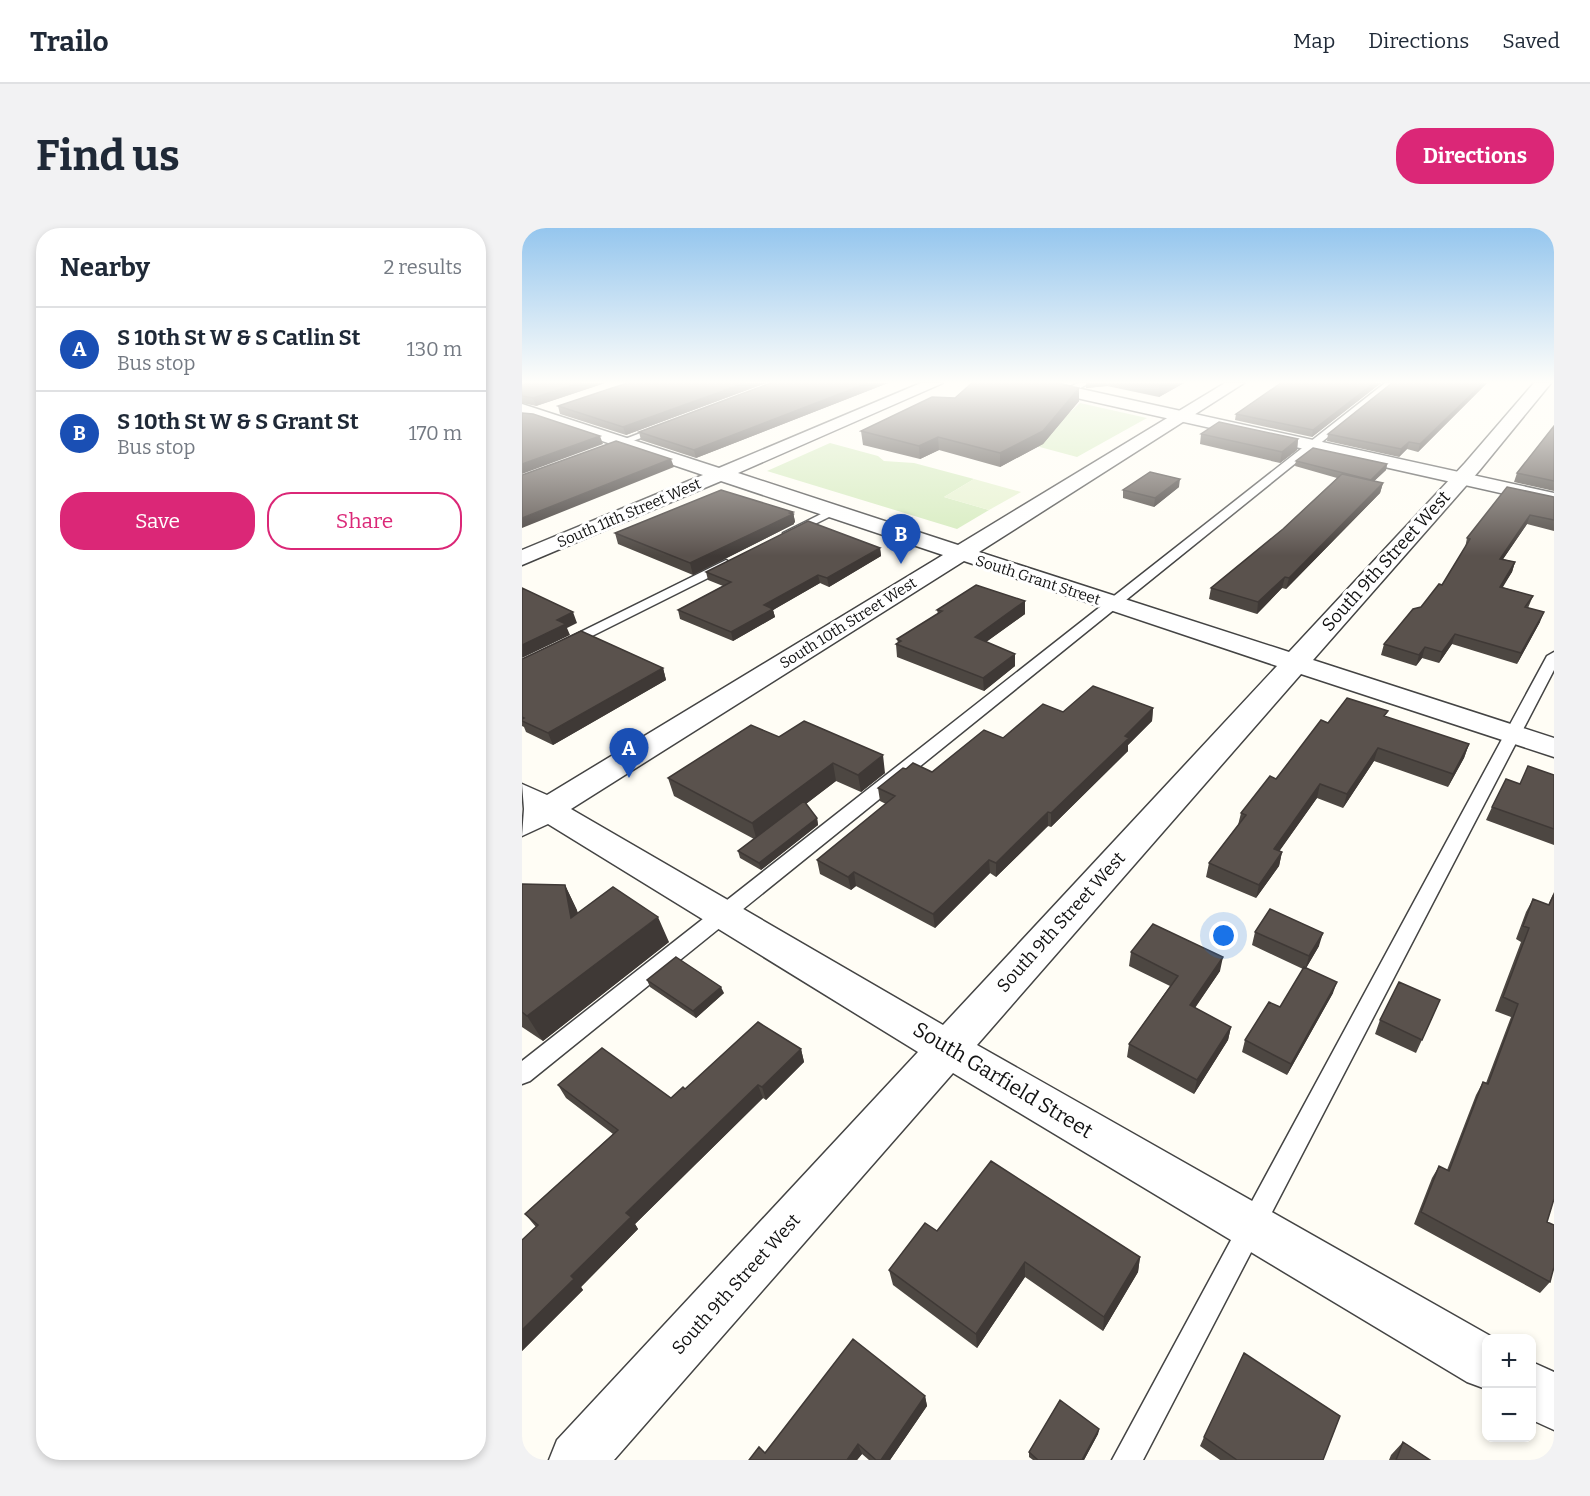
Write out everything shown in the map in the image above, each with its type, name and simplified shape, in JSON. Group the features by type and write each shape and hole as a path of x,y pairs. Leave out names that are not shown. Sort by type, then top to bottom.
{"street":[{"name":"South Grant Street","path":"620,440 1554,748"},
{"name":"South 11th Street West","path":"522,558 798,440"},
{"name":"South 10th Street West","path":"530,809 959,554 1142,440"},
{"path":"1289,440 1554,499"},
{"name":"South 9th Street West","path":"577,1460 1494,440"},
{"name":"South Garfield Street","path":"530,809 723,914 1482,1361"},
{"path":"1536,1392 1554,1403"}],"lane":[{"path":"600,450 629,440"},
{"path":"522,1074 1320,440"},
{"path":"779,538 833,512"},
{"path":"522,667 736,559"},
{"path":"1127,1460 1554,656"}],"green space":[{"path":"1029,440 1107,440 1077,457 1025,443"},
{"path":"830,443 878,456 884,461 914,463 974,479 944,497 989,510 957,529 767,471"},
{"path":"974,479 1021,492 989,510 944,497"}],"building":[{"path":"522,440 587,440 522,464"},
{"path":"665,440 719,440 694,450"},
{"path":"898,440 931,440 919,446"},
{"path":"952,440 1024,440 1000,453"},
{"path":"1230,440 1296,440 1282,452"},
{"path":"1360,440 1424,440 1420,444 1409,442 1401,449"},
{"path":"1543,440 1554,440 1554,481 1517,473"},
{"path":"616,441 671,459 522,518 522,475"},
{"path":"1313,448 1387,464 1371,480 1296,461"},
{"path":"1150,472 1180,479 1155,498 1123,490"},
{"path":"1342,474 1383,483 1289,578 1285,577 1258,602 1211,588 1283,529"},
{"path":"1507,487 1554,497 1554,520 1530,515 1500,559 1515,562 1500,587 1533,596 1525,607 1544,612 1521,653 1455,634 1442,652 1425,647 1419,655 1384,644 1413,609 1421,607 1439,584 1442,585 1470,539 1467,538"},
{"path":"721,490 793,512 790,513 793,514 690,563 615,533"},
{"path":"808,521 880,548 827,578 818,575 764,605 773,609 731,632 678,610 731,582 706,572"},
{"path":"976,585 1025,601 975,637 1015,654 983,678 896,644 901,641 897,639 942,611 937,610"},
{"path":"522,588 573,612 557,620 566,624 522,645"},
{"path":"581,631 663,668 548,733 522,721 524,718 522,717 522,659"},
{"path":"1093,686 1153,708 1125,736 1129,738 1051,813 1048,812 996,863 989,860 933,914 854,872 848,877 817,860 895,796 878,788 903,768 906,769 913,763 932,772 984,730 1003,738 1043,704 1063,712"},
{"path":"1347,698 1388,711 1384,716 1469,744 1453,774 1378,748 1347,794 1320,784 1274,849 1282,852 1259,885 1209,863 1246,815 1241,813 1270,776 1276,779 1321,720 1328,723"},
{"path":"804,721 883,755 858,775 833,763 752,823 668,778 751,725 779,737"},
{"path":"1528,766 1554,775 1554,829 1492,807 1506,779 1520,784"},
{"path":"804,801 817,818 759,863 738,851"},
{"path":"522,884 565,885 571,918 613,887 658,917 527,1016 522,1012"},
{"path":"1554,894 1554,1199 1547,1222 1554,1225 1554,1267 1550,1282 1421,1212 1439,1166 1449,1171 1483,1082 1488,1084 1518,1004 1503,997 1529,928 1523,926 1533,899 1549,905"},
{"path":"1270,909 1323,933 1309,956 1255,932"},
{"path":"1153,924 1223,957 1190,1005 1231,1027 1197,1080 1129,1044 1178,976 1131,952"},
{"path":"676,957 721,987 693,1011 647,980"},
{"path":"1304,967 1337,982 1291,1064 1245,1040 1269,1002 1280,1007"},
{"path":"1399,982 1440,1000 1422,1040 1380,1020"},
{"path":"758,1022 801,1049 762,1087 758,1085 626,1213 631,1217 571,1276 574,1279 522,1330 522,1240 538,1225 525,1214 618,1130 558,1085 602,1048 671,1098 683,1087 685,1089"},
{"path":"991,1161 1140,1257 1104,1317 1025,1262 976,1334 889,1270 925,1223 937,1231"},
{"path":"853,1339 925,1396 881,1460 876,1460 858,1444 847,1460 749,1460 759,1447 765,1453"},
{"path":"1244,1353 1340,1416 1323,1460 1237,1460 1204,1437"},
{"path":"1060,1400 1099,1429 1082,1460 1038,1460 1029,1452"},
{"path":"1403,1442 1430,1460 1396,1460"}],"place":[{"name":"S 10th St W & S Grant St","path":"901,564"},
{"name":"S 10th St W & S Catlin St","path":"629,778"}]}
